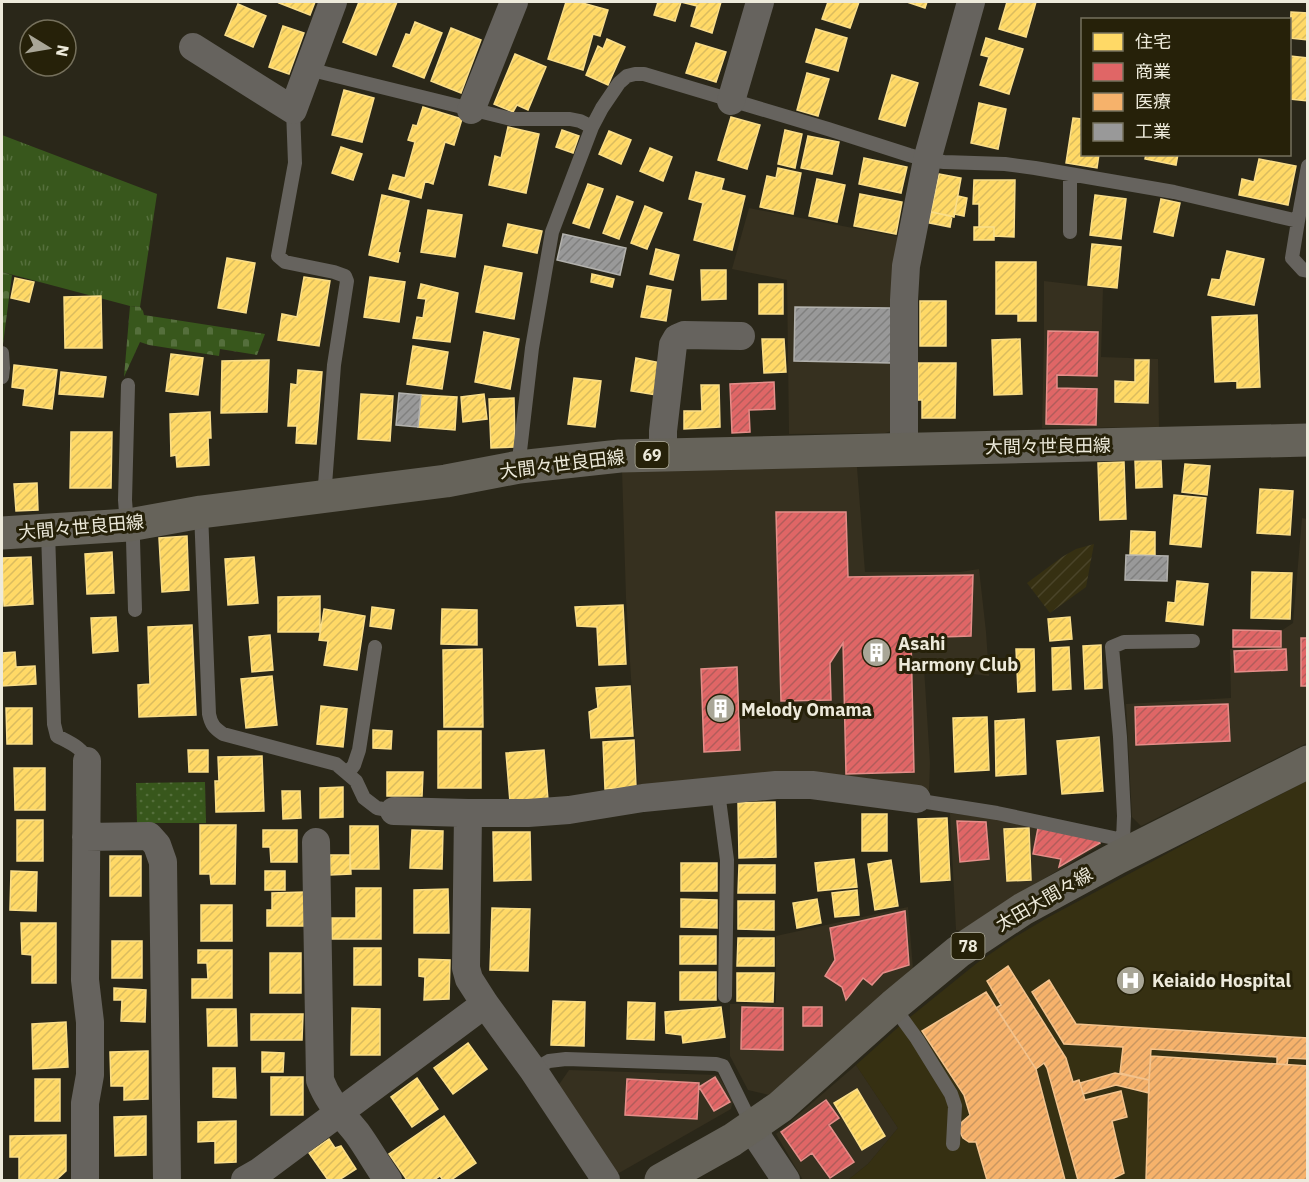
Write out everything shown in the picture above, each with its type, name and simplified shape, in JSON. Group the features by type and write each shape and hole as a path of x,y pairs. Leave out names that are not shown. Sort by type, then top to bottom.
{"main road":[{"name":"大間々世良田線","path":"2,533 129,525 201,512 446,481 519,467 620,456 1308,440"},
{"name":"太田大間々線","path":"661,1180 753,1126 795,1094 893,1006 958,952 1023,909 1126,846 1308,762"}],"street":[{"path":"194,47 293,110 333,2"},
{"path":"471,110 514,2"},
{"path":"731,101 760,2"},
{"path":"904,450 906,266 927,160 971,2"},
{"path":"663,455 663,431 673,345 677,338 684,335 741,336"},
{"path":"86,1180 85,1103 90,1075 90,1022 85,980 87,760"},
{"path":"394,811 528,813 568,810 643,798 776,785 812,784 916,799"},
{"path":"468,813 466,968 469,979 606,1180"},
{"path":"86,837 149,836 157,845 164,862 167,1180"},
{"path":"316,842 320,1080 338,1113 357,1133 388,1180"},
{"path":"256,1178 338,1113 485,1004"},
{"path":"753,1126 760,1141 786,1180"}],"lane":[{"path":"308,69 511,119 570,119 592,127"},
{"path":"519,467 532,348 552,232 592,127 602,108 627,76 644,74 927,160 1005,164 1070,174 1186,194 1298,221"},
{"path":"293,110 295,163 278,256 285,262 334,272 345,276 347,281 334,365 325,485 321,498"},
{"path":"1308,166 1292,258 1303,270 1308,271"},
{"path":"1070,174 1070,232"},
{"path":"2,353 2,377"},
{"path":"128,385 125,500 133,540 135,610"},
{"path":"201,512 211,723 222,734 336,764 356,781 364,798 377,808 394,811"},
{"path":"48,531 54,724 57,736 80,749 87,760"},
{"path":"916,799 997,813 1126,846 1112,647 1124,642 1193,641"},
{"path":"348,773 354,765 359,750 375,647"},
{"path":"718,792 727,860 725,996"},
{"path":"893,1006 917,1039 951,1094 955,1106 953,1144"},
{"path":"533,1070 549,1061 566,1059 716,1064 723,1066 753,1126"}],"shaded area":[{"path":"749,208 905,238 894,430 885,433 789,434 787,280 732,269"},
{"path":"1044,281 1103,288 1101,357 1158,359 1159,427 1042,428"},
{"path":"857,467 865,572 960,572 979,569 989,676 924,668 930,763 929,790 774,773 638,789 626,598 622,470"},
{"path":"1302,518 1307,519 1307,743 1141,826 1132,817 1126,704 1231,698 1230,649 1281,647 1281,631 1293,623"},
{"path":"1094,544 1086,587 1050,613 1027,583 1062,557 1076,549"},
{"name":"Keiaido Hospital","path":"1307,781 1307,1180 848,1180 868,1164 898,1128 856,1065 904,1022 977,963 1015,937 1209,831"},
{"path":"950,813 997,819 1101,840 1101,845 1001,904 962,931 956,930"},
{"path":"908,907 913,969 769,1095 748,1090 730,1056 730,1004 776,1003 776,936"},
{"path":"856,1065 898,1128 868,1164 848,1180 803,1180 776,1134"},
{"path":"569,1070 718,1075 733,1101 731,1109 619,1173 616,1172 558,1086"}],"green space":[{"path":"2,135 157,194 140,307 2,272"},
{"path":"2,272 12,275 3,344 2,342"},
{"path":"130,306 140,307 144,315 265,334 257,355 220,349 219,356 140,342 124,377"},
{"path":"205,782 206,823 137,823 136,783"}],"building: 住宅":[{"path":"280,2 315,2 310,15"},
{"path":"359,2 397,2 376,55 343,42"},
{"path":"566,2 579,2 608,10 600,36 593,34 583,70 548,59"},
{"path":"658,2 681,2 675,21 654,15"},
{"path":"681,2 721,2 712,33 691,26 697,6"},
{"path":"828,2 859,2 850,28 822,19"},
{"path":"907,2 927,2 925,8"},
{"path":"1007,2 1036,2 1026,37 999,29"},
{"path":"238,4 266,16 253,47 225,35"},
{"path":"1291,12 1308,13 1308,40 1291,38"},
{"path":"415,22 442,33 424,78 393,66 406,34 410,35"},
{"path":"283,26 304,33 289,74 269,67"},
{"path":"451,28 481,40 461,93 431,81"},
{"path":"816,29 847,38 838,71 806,62"},
{"path":"986,38 1023,49 1009,94 980,85 989,57 981,55"},
{"path":"607,39 625,47 608,85 586,75 598,46 603,49"},
{"path":"696,43 726,52 716,82 686,73"},
{"path":"515,54 546,67 528,110 517,105 513,112 494,104"},
{"path":"1291,56 1308,58 1308,101 1291,99"},
{"path":"807,73 829,79 818,116 797,110"},
{"path":"892,75 918,83 905,126 879,119"},
{"path":"344,90 374,98 362,142 332,135"},
{"path":"979,103 1006,109 998,149 971,143"},
{"path":"423,107 462,119 454,145 445,142 433,184 425,181 421,198 389,189 393,175 405,178 415,142 408,140 413,125 417,126"},
{"path":"731,117 760,125 747,169 718,160"},
{"path":"1073,118 1081,119 1081,156 1099,156 1097,168 1066,163"},
{"path":"508,127 539,134 526,193 489,185 495,156 501,158"},
{"path":"562,130 579,136 573,153 556,147"},
{"path":"785,130 802,134 795,168 778,164"},
{"path":"609,131 631,140 621,164 599,154"},
{"path":"808,136 839,142 832,174 801,168"},
{"path":"341,147 362,154 353,180 332,173"},
{"path":"650,148 672,157 663,181 640,171"},
{"path":"1146,156 1178,156 1176,165 1145,159"},
{"path":"864,158 907,167 901,193 859,184"},
{"path":"1259,159 1296,166 1288,205 1239,195 1242,179 1254,182"},
{"path":"778,168 801,173 793,214 760,207 767,176 776,178"},
{"path":"696,172 724,179 721,190 745,196 732,250 694,240 703,203 689,199"},
{"path":"939,174 961,178 954,217 931,212"},
{"path":"817,179 845,185 837,222 809,216"},
{"path":"974,180 1015,180 1014,237 994,236 994,227 979,227 979,204 973,204"},
{"path":"588,184 603,189 589,228 573,223"},
{"path":"860,194 902,202 896,234 854,226"},
{"path":"382,195 409,201 398,262 369,255"},
{"path":"1095,195 1126,199 1121,239 1090,235"},
{"path":"617,196 633,202 619,239 603,233"},
{"path":"958,196 967,198 964,216 954,214"},
{"path":"1161,199 1180,203 1173,236 1154,232"},
{"path":"645,206 662,213 647,249 631,243"},
{"path":"428,210 462,215 455,257 421,252"},
{"path":"931,212 952,216 950,227 929,223"},
{"path":"508,224 542,231 537,253 503,246"},
{"path":"974,227 994,227 994,240 974,240"},
{"path":"1092,244 1121,247 1117,288 1088,285"},
{"path":"656,249 679,255 673,280 650,274"},
{"path":"1227,251 1264,259 1254,305 1208,295 1212,279 1220,280"},
{"path":"227,258 255,263 246,313 218,308"},
{"path":"996,262 1036,262 1036,321 1018,321 1018,314 996,314"},
{"path":"485,266 522,273 514,319 476,312"},
{"path":"701,270 726,270 726,299 702,300"},
{"path":"592,274 614,279 612,287 591,282"},
{"path":"304,277 330,281 319,346 278,340 282,314 297,317"},
{"path":"370,277 405,282 399,322 364,317"},
{"path":"15,278 34,282 29,302 11,298"},
{"path":"421,284 458,293 450,342 413,338 417,317 423,318 426,299 418,298"},
{"path":"759,284 783,284 783,314 759,314"},
{"path":"647,286 671,290 666,321 641,317"},
{"path":"101,296 102,348 65,348 64,297"},
{"path":"920,301 946,301 946,346 920,346"},
{"path":"1257,315 1260,387 1237,388 1237,381 1215,382 1212,317"},
{"path":"484,332 519,339 510,389 475,382"},
{"path":"762,339 784,339 786,372 764,373"},
{"path":"1020,339 1022,394 994,395 992,340"},
{"path":"413,346 448,352 442,389 407,384"},
{"path":"171,354 203,358 198,395 166,391"},
{"path":"636,358 661,363 656,395 631,391"},
{"path":"269,360 267,412 221,413 222,361"},
{"path":"1135,360 1149,360 1148,403 1115,402 1115,381 1135,382"},
{"path":"918,363 956,363 955,418 922,418 922,400 918,400"},
{"path":"14,365 57,370 52,409 23,405 25,389 12,387"},
{"path":"298,370 322,372 316,444 296,443 297,426 288,426 291,384 297,385"},
{"path":"61,372 106,377 103,397 59,394"},
{"path":"574,378 601,381 595,427 568,424"},
{"path":"701,385 719,385 720,427 684,429 684,411 702,411"},
{"path":"361,394 393,396 390,441 358,439"},
{"path":"484,394 487,419 463,422 461,397"},
{"path":"421,395 457,397 455,430 418,427"},
{"path":"514,398 515,447 491,448 489,399"},
{"path":"210,412 209,465 177,467 176,455 171,456 170,414"},
{"path":"71,432 112,432 111,488 70,488"},
{"path":"1135,461 1161,461 1162,487 1136,488"},
{"path":"1124,462 1126,519 1100,520 1098,463"},
{"path":"1185,464 1210,466 1207,495 1182,492"},
{"path":"37,483 38,510 16,511 14,484"},
{"path":"1260,489 1293,491 1290,535 1257,533"},
{"path":"1174,495 1206,498 1201,547 1170,544"},
{"path":"1131,531 1155,532 1155,555 1130,555"},
{"path":"187,536 189,590 162,592 159,538"},
{"path":"112,552 114,593 87,594 85,554"},
{"path":"31,557 33,604 4,606 2,558"},
{"path":"254,557 258,603 228,605 225,559"},
{"path":"1252,572 1292,573 1290,619 1251,618"},
{"path":"1177,581 1208,584 1203,625 1166,621 1168,602 1175,603"},
{"path":"320,596 320,632 278,632 278,597"},
{"path":"623,605 626,664 599,665 597,627 577,626 575,607"},
{"path":"372,607 394,610 391,629 370,626"},
{"path":"324,609 365,616 357,670 324,665 328,641 319,640"},
{"path":"442,609 477,610 477,645 441,644"},
{"path":"116,617 118,651 93,653 91,618"},
{"path":"1070,617 1072,639 1050,641 1048,619"},
{"path":"192,625 196,715 139,717 138,685 150,684 148,627"},
{"path":"270,635 273,670 252,672 249,637"},
{"path":"1101,645 1102,688 1085,689 1083,646"},
{"path":"1069,647 1071,689 1053,690 1052,648"},
{"path":"482,649 483,727 444,727 443,650"},
{"path":"1016,649 1034,649 1035,691 1018,692"},
{"path":"15,652 16,667 35,666 36,684 2,686 2,653"},
{"path":"272,676 277,725 246,728 241,679"},
{"path":"630,686 633,736 591,738 589,712 598,708 596,688"},
{"path":"321,706 347,709 343,747 317,744"},
{"path":"6,708 32,708 32,744 7,744"},
{"path":"987,717 989,770 955,772 953,718"},
{"path":"1024,719 1026,774 996,776 995,721"},
{"path":"373,730 392,731 391,749 373,748"},
{"path":"438,731 481,731 481,788 438,788"},
{"path":"1099,737 1103,791 1062,794 1057,741"},
{"path":"634,740 636,787 605,789 603,742"},
{"path":"188,750 208,750 208,772 189,772"},
{"path":"544,750 548,800 510,802 506,753"},
{"path":"262,756 264,811 216,812 215,781 219,781 218,757"},
{"path":"14,768 45,768 45,810 15,810"},
{"path":"387,772 423,772 422,796 387,796"},
{"path":"343,787 343,817 320,818 320,788"},
{"path":"282,791 300,791 301,818 283,819"},
{"path":"775,802 776,857 739,858 738,803"},
{"path":"862,814 887,814 887,851 862,851"},
{"path":"947,818 950,880 921,882 918,819"},
{"path":"17,820 43,820 43,861 17,861"},
{"path":"200,825 236,825 235,884 211,884 210,874 200,874"},
{"path":"350,826 378,826 379,869 350,869"},
{"path":"1029,828 1031,880 1007,881 1004,829"},
{"path":"263,830 297,830 297,862 271,862 270,847 263,847"},
{"path":"412,830 443,831 442,869 410,868"},
{"path":"493,832 530,832 531,880 494,881"},
{"path":"330,855 350,855 351,874 330,875"},
{"path":"110,856 141,856 141,896 110,896"},
{"path":"854,859 857,887 818,891 815,863"},
{"path":"891,860 898,906 875,910 868,864"},
{"path":"681,863 717,863 717,891 681,891"},
{"path":"739,865 775,865 775,893 738,893"},
{"path":"11,871 37,872 36,911 10,910"},
{"path":"265,871 285,871 285,890 265,890"},
{"path":"356,888 381,888 381,939 332,939 332,918 356,918"},
{"path":"448,889 449,933 414,933 414,890"},
{"path":"857,890 859,915 835,917 832,893"},
{"path":"304,892 304,926 267,926 267,910 272,910 272,893"},
{"path":"681,899 717,900 717,928 681,927"},
{"path":"817,899 821,923 797,928 793,903"},
{"path":"738,901 774,901 774,930 738,929"},
{"path":"201,905 232,905 232,941 201,941"},
{"path":"492,908 530,909 528,971 490,970"},
{"path":"21,923 56,923 56,983 32,983 32,955 22,954"},
{"path":"680,936 716,936 716,964 680,964"},
{"path":"738,938 774,938 774,966 737,966"},
{"path":"112,941 142,941 142,978 112,978"},
{"path":"354,948 381,948 381,985 354,985"},
{"path":"198,950 232,950 232,998 192,998 192,979 208,979 207,963 198,963"},
{"path":"270,953 301,953 301,993 270,993"},
{"path":"419,959 450,960 449,999 424,1000 425,977 419,976"},
{"path":"680,972 716,972 716,1000 680,1000"},
{"path":"737,973 774,973 773,1002 737,1001"},
{"path":"114,988 146,990 145,1022 121,1021 122,1000 114,1000"},
{"path":"553,1001 585,1002 584,1046 551,1045"},
{"path":"628,1002 655,1003 654,1040 627,1039"},
{"path":"721,1007 725,1037 683,1043 682,1035 666,1033 665,1012"},
{"path":"352,1008 380,1009 380,1055 351,1055"},
{"path":"207,1009 236,1009 237,1046 208,1046"},
{"path":"251,1014 303,1014 302,1040 251,1040"},
{"path":"66,1022 68,1067 33,1069 32,1024"},
{"path":"468,1043 487,1069 453,1094 434,1068"},
{"path":"148,1051 148,1099 124,1100 124,1086 111,1086 110,1052"},
{"path":"262,1052 284,1053 283,1072 262,1072"},
{"path":"213,1068 235,1068 236,1098 213,1097"},
{"path":"271,1077 303,1077 303,1115 271,1115"},
{"path":"417,1078 438,1109 412,1127 391,1097"},
{"path":"35,1079 60,1079 60,1121 35,1121"},
{"path":"857,1089 885,1136 862,1150 834,1103"},
{"path":"146,1116 146,1155 115,1156 114,1117"},
{"path":"444,1116 476,1163 451,1180 443,1180 440,1176 434,1180 407,1180 389,1154"},
{"path":"236,1121 236,1162 215,1163 215,1141 198,1142 198,1122"},
{"path":"66,1135 66,1171 56,1180 19,1180 19,1157 10,1157 10,1136"},
{"path":"329,1139 335,1148 341,1146 356,1169 339,1180 328,1180 309,1153"}],"building: 商業":[{"path":"1048,331 1098,332 1097,376 1057,375 1057,388 1097,389 1096,425 1046,424"},
{"path":"774,382 775,409 749,410 750,432 732,433 730,384"},
{"name":"Asahi Harmony Club","path":"776,512 846,512 848,577 973,575 971,636 911,638 914,772 846,774 843,643 830,663 831,700 781,701"},
{"path":"1233,630 1281,631 1281,647 1233,647"},
{"path":"1301,638 1308,638 1308,686 1301,686"},
{"path":"1286,649 1287,670 1235,672 1234,651"},
{"name":"Melody Omama","path":"737,667 740,750 704,752 701,669"},
{"path":"1228,704 1230,741 1136,745 1135,707"},
{"path":"957,821 986,822 989,859 960,862"},
{"path":"1038,828 1098,840 1100,843 1059,867 1061,859 1033,854"},
{"path":"905,911 909,965 883,973 872,985 863,978 846,1000 842,987 825,976 835,960 830,928"},
{"path":"742,1007 783,1008 783,1050 741,1049"},
{"path":"803,1007 822,1007 822,1026 803,1026"},
{"path":"715,1077 730,1102 714,1111 699,1087"},
{"path":"627,1079 699,1083 697,1119 625,1115"},
{"path":"826,1100 839,1118 829,1125 854,1162 830,1178 812,1153 801,1161 781,1132"}],"building: 医療":[{"path":"1008,966 1066,1058 1073,1082 1079,1080 1085,1100 1121,1091 1127,1117 1112,1121 1124,1173 1114,1180 1078,1180 1047,1068 1044,1063 1036,1069 996,1008 1001,1005 987,981"},
{"path":"1049,980 1076,1024 1308,1038 1308,1059 1288,1058 1287,1065 1277,1064 1277,1057 1151,1049 1149,1080 1120,1073 1123,1047 1064,1044 1032,992"},
{"path":"986,992 1036,1069 1065,1180 987,1180 976,1142 969,1142 960,1132 962,1122 970,1115 964,1095 922,1031"},
{"path":"1151,1056 1308,1066 1308,1180 1146,1180"},
{"path":"1115,1073 1149,1080 1149,1093 1116,1085 1083,1094 1080,1083"}],"building: 工業":[{"path":"563,234 626,248 620,275 557,260"},
{"path":"795,307 891,308 891,363 794,361"},
{"path":"399,393 421,395 418,427 396,425"},
{"path":"1126,555 1168,556 1167,581 1125,580"}],"place":[{"name":"Asahi Harmony Club","path":"877,653"},
{"name":"Melody Omama","path":"720,709"},
{"name":"Keiaido Hospital","path":"1131,980"}]}
